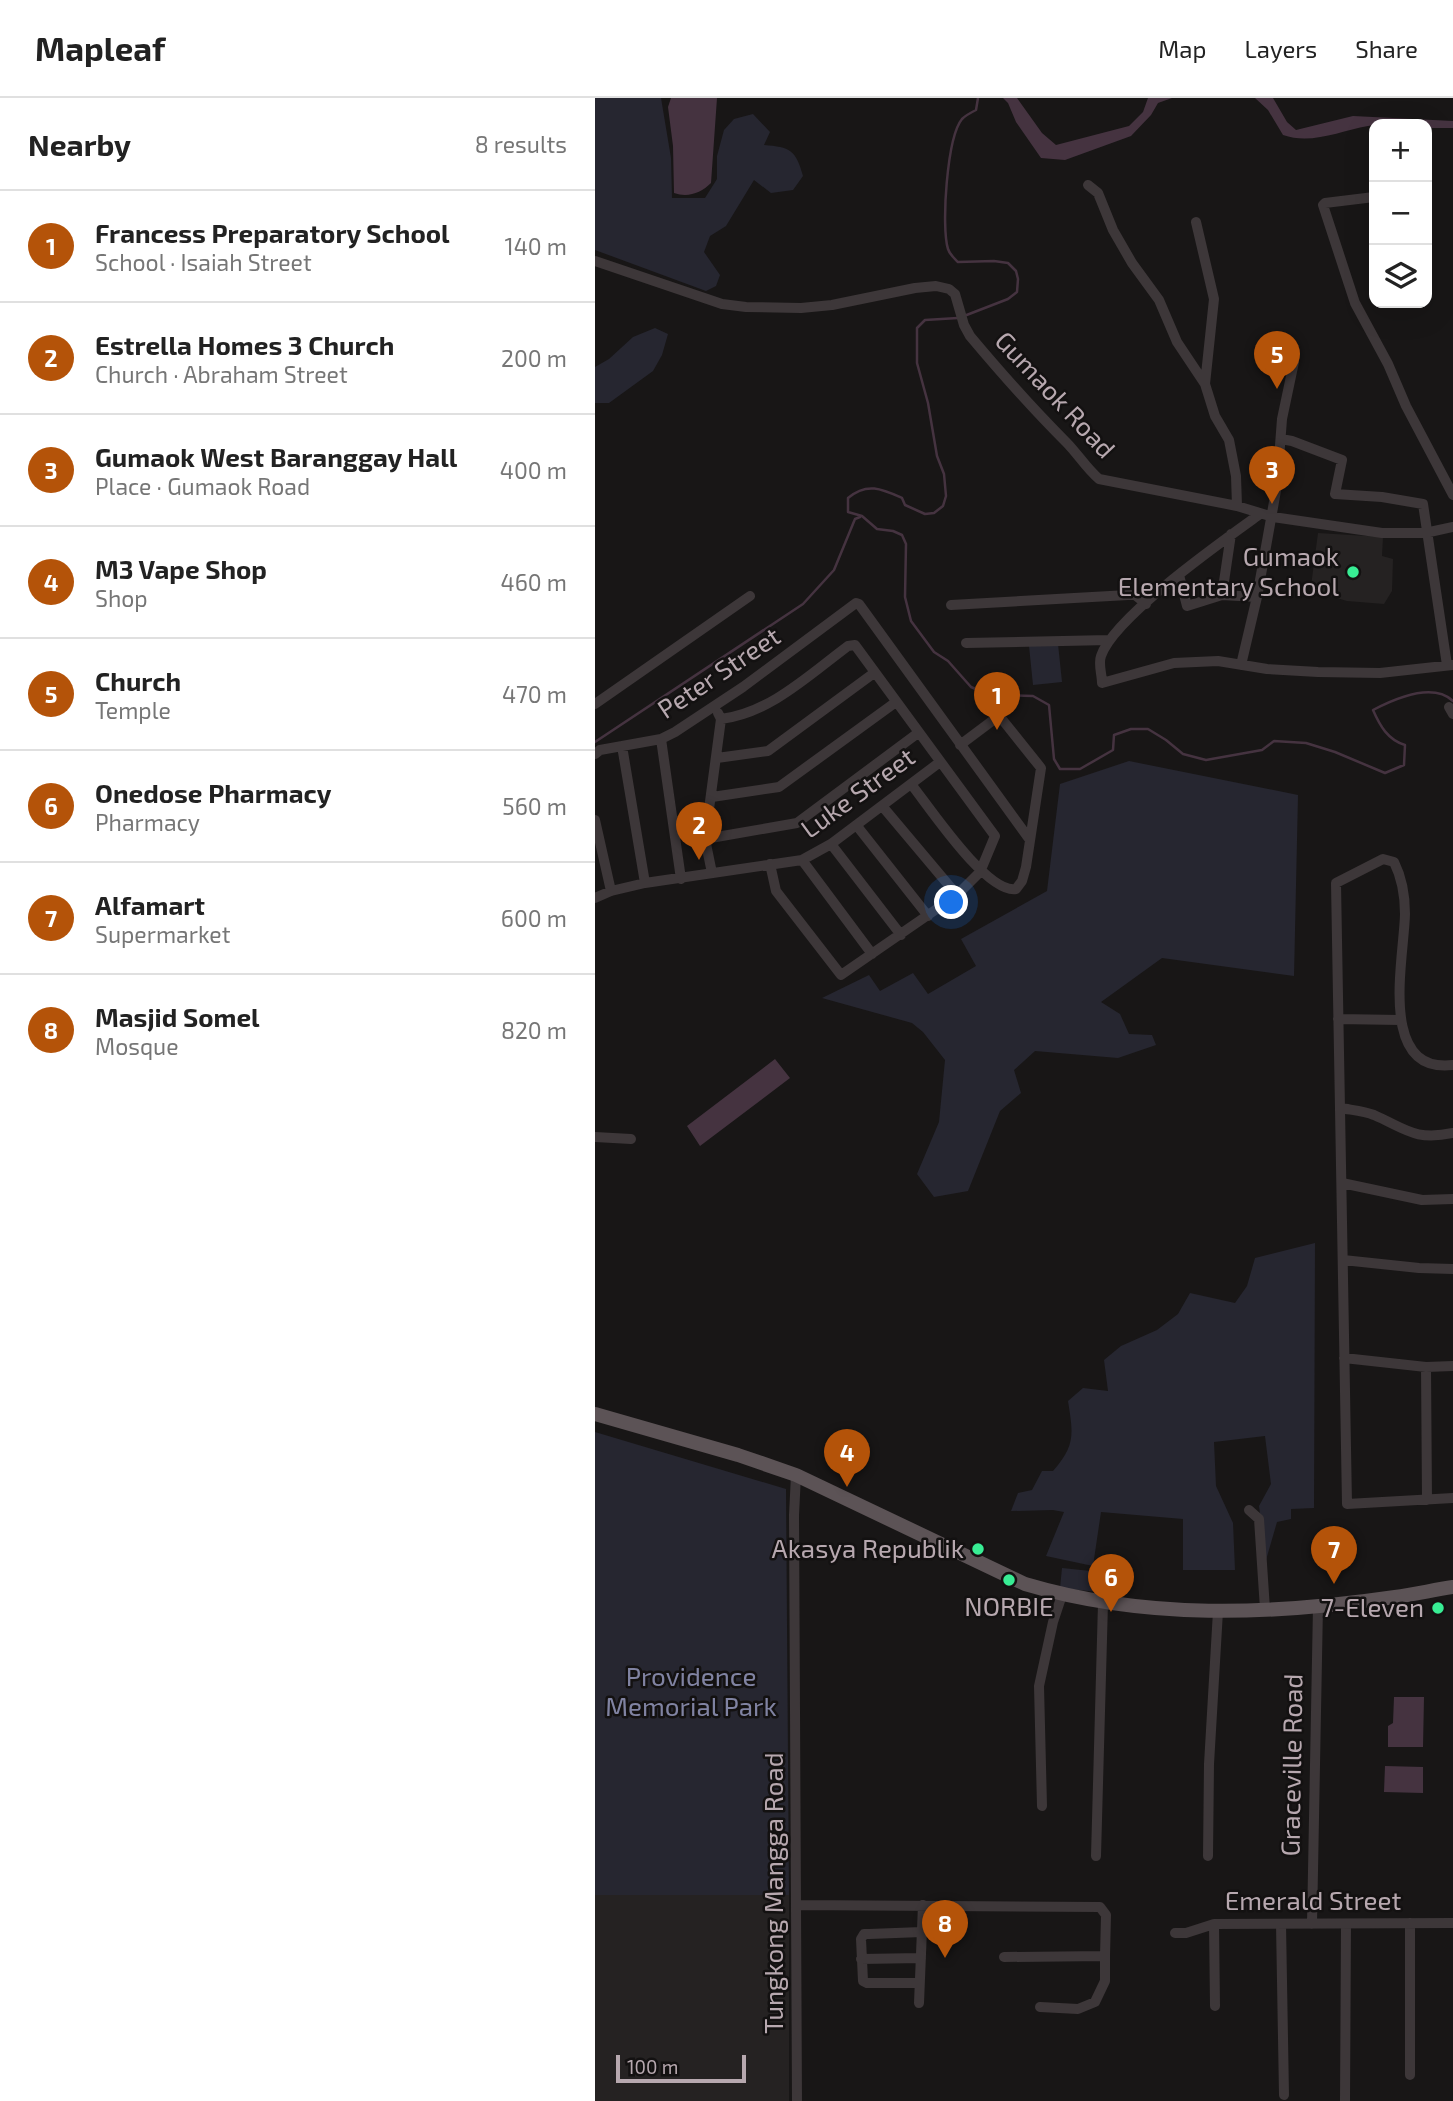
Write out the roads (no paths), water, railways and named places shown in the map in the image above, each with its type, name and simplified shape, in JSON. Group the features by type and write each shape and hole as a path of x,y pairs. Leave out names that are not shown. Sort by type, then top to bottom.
{"main road":[{"path":"595,1414 739,1455 796,1475 1025,1584 1062,1595 1145,1609 1218,1611 1318,1606 1399,1597 1453,1587"}],"street":[{"path":"1089,185 1098,193 1113,230 1132,263 1159,300 1177,342 1205,384 1215,416 1229,440 1236,476 1237,506"},
{"path":"1369,198 1323,205 1355,303 1453,495"},
{"path":"1196,222 1214,299 1205,384"},
{"name":"Gumaok Road","path":"595,261 722,304 734,305 792,308 832,305 915,288 936,286 949,289 955,294 970,336 1011,385 1099,479 1237,506 1273,517 1382,533 1425,533 1453,527"},
{"path":"1241,665 1273,517 1280,439 1294,362 1279,346"},
{"path":"1260,514 1179,575 1109,640 1100,659 1103,682 1174,663 1218,661 1305,671 1380,673 1450,665 1425,533 1423,504 1382,497 1335,494 1342,460 1293,441 1280,439"},
{"path":"1222,595 1231,534"},
{"path":"1179,575 1187,606 1222,595 1257,597"},
{"path":"595,704 750,596"},
{"path":"951,605 1128,596 1135,596 1146,604"},
{"name":"Peter Street","path":"595,754 600,750 661,739 716,705 856,603 960,745"},
{"path":"966,643 1109,640"},
{"path":"721,719 741,717 762,708 848,646 855,645 995,836 980,872 957,895 841,975 776,891 770,864"},
{"path":"717,758 768,751 874,674"},
{"path":"712,797 779,787 896,702"},
{"path":"712,873 705,839 721,719 716,705"},
{"path":"911,784 980,872 1005,889 1016,889 1022,881 1030,840 1041,768 1001,718 992,721 960,745 1030,840"},
{"path":"705,839 797,822 918,733"},
{"path":"661,739 681,879"},
{"path":"622,746 645,883"},
{"name":"Luke Street","path":"595,898 611,891 645,883 802,860 831,845 940,762"},
{"path":"883,807 957,895"},
{"path":"595,820 611,891"},
{"path":"857,826 928,916"},
{"path":"831,845 901,935"},
{"path":"1453,1065 1432,1066 1418,1057 1408,1045 1400,1020 1405,912 1402,878 1394,862 1384,859 1336,883 1347,1504 1453,1497"},
{"path":"802,860 872,954"},
{"path":"1338,1019 1400,1020"},
{"path":"1341,1108 1372,1114 1414,1135 1435,1137 1453,1133"},
{"path":"595,1137 631,1139"},
{"path":"1342,1183 1422,1200 1453,1199"},
{"path":"1343,1260 1453,1269"},
{"path":"1344,1358 1426,1367 1453,1366"},
{"path":"1426,1367 1427,1500"},
{"name":"Tungkong Mangga Road","path":"796,1475 797,2101"},
{"path":"1249,1510 1259,1520 1265,1609"},
{"path":"1042,1806 1039,1686 1053,1622 1062,1595"},
{"path":"1096,1856 1103,1603"},
{"name":"Graceville Road","path":"1312,1924 1318,1606"},
{"path":"1209,1856 1209,1764 1218,1611"},
{"path":"796,1905 1100,1907 1106,1915 1105,1981 1095,2002 1078,2009 1040,2007"},
{"path":"919,2003 923,1905"},
{"path":"1410,1923 1410,2075"},
{"name":"Emerald Street","path":"1175,1933 1186,1933 1214,1924 1453,1923"},
{"path":"1214,1924 1215,2006"},
{"path":"1281,1924 1284,2095"},
{"path":"1345,2101 1346,1924"},
{"path":"919,1983 863,1981 860,1939 864,1934 922,1932"},
{"path":"1004,1957 1105,1956"},
{"path":"861,1959 921,1958"}],"waterway":[{"path":"964,316 1008,299 1017,292 1018,279 1016,271 1008,263 958,262 948,249 945,203 949,162 957,129 962,119 976,110 978,98"},
{"path":"958,318 925,320 917,328 917,363 928,403 937,456 944,474 946,496 943,506 934,513 925,514 905,505 902,498 881,490 868,489 848,498 848,512 862,516 877,529 902,535 906,544 905,597 911,621 934,652 948,661 971,687 989,695 1033,696 1049,705 1054,759 1060,769 1080,769 1113,750 1114,735 1131,729 1148,729 1183,754 1206,760 1262,750 1274,741 1306,743 1385,773 1404,765 1405,745 1385,732 1373,710 1413,694 1435,693 1445,695 1453,701"},
{"path":"595,742 803,604 834,570 855,519 860,517"}],"place":[{"name":"Church","path":"1277,389"},
{"name":"Gumaok West Baranggay Hall","path":"1272,504"},
{"name":"Gumaok Elementary School","path":"1353,572"},
{"name":"Francess Preparatory School","path":"997,730"},
{"name":"Estrella Homes 3 Church","path":"699,860"},
{"name":"M3 Vape Shop","path":"847,1487"},
{"name":"Akasya Republik","path":"978,1549"},
{"name":"NORBIE","path":"1009,1580"},
{"name":"Alfamart","path":"1334,1584"},
{"name":"7-Eleven","path":"1438,1608"},
{"name":"Onedose Pharmacy","path":"1111,1612"},
{"name":"Masjid Somel","path":"945,1958"}],"park label":[{"name":"Providence Memorial Park","path":"691,1692"}]}
